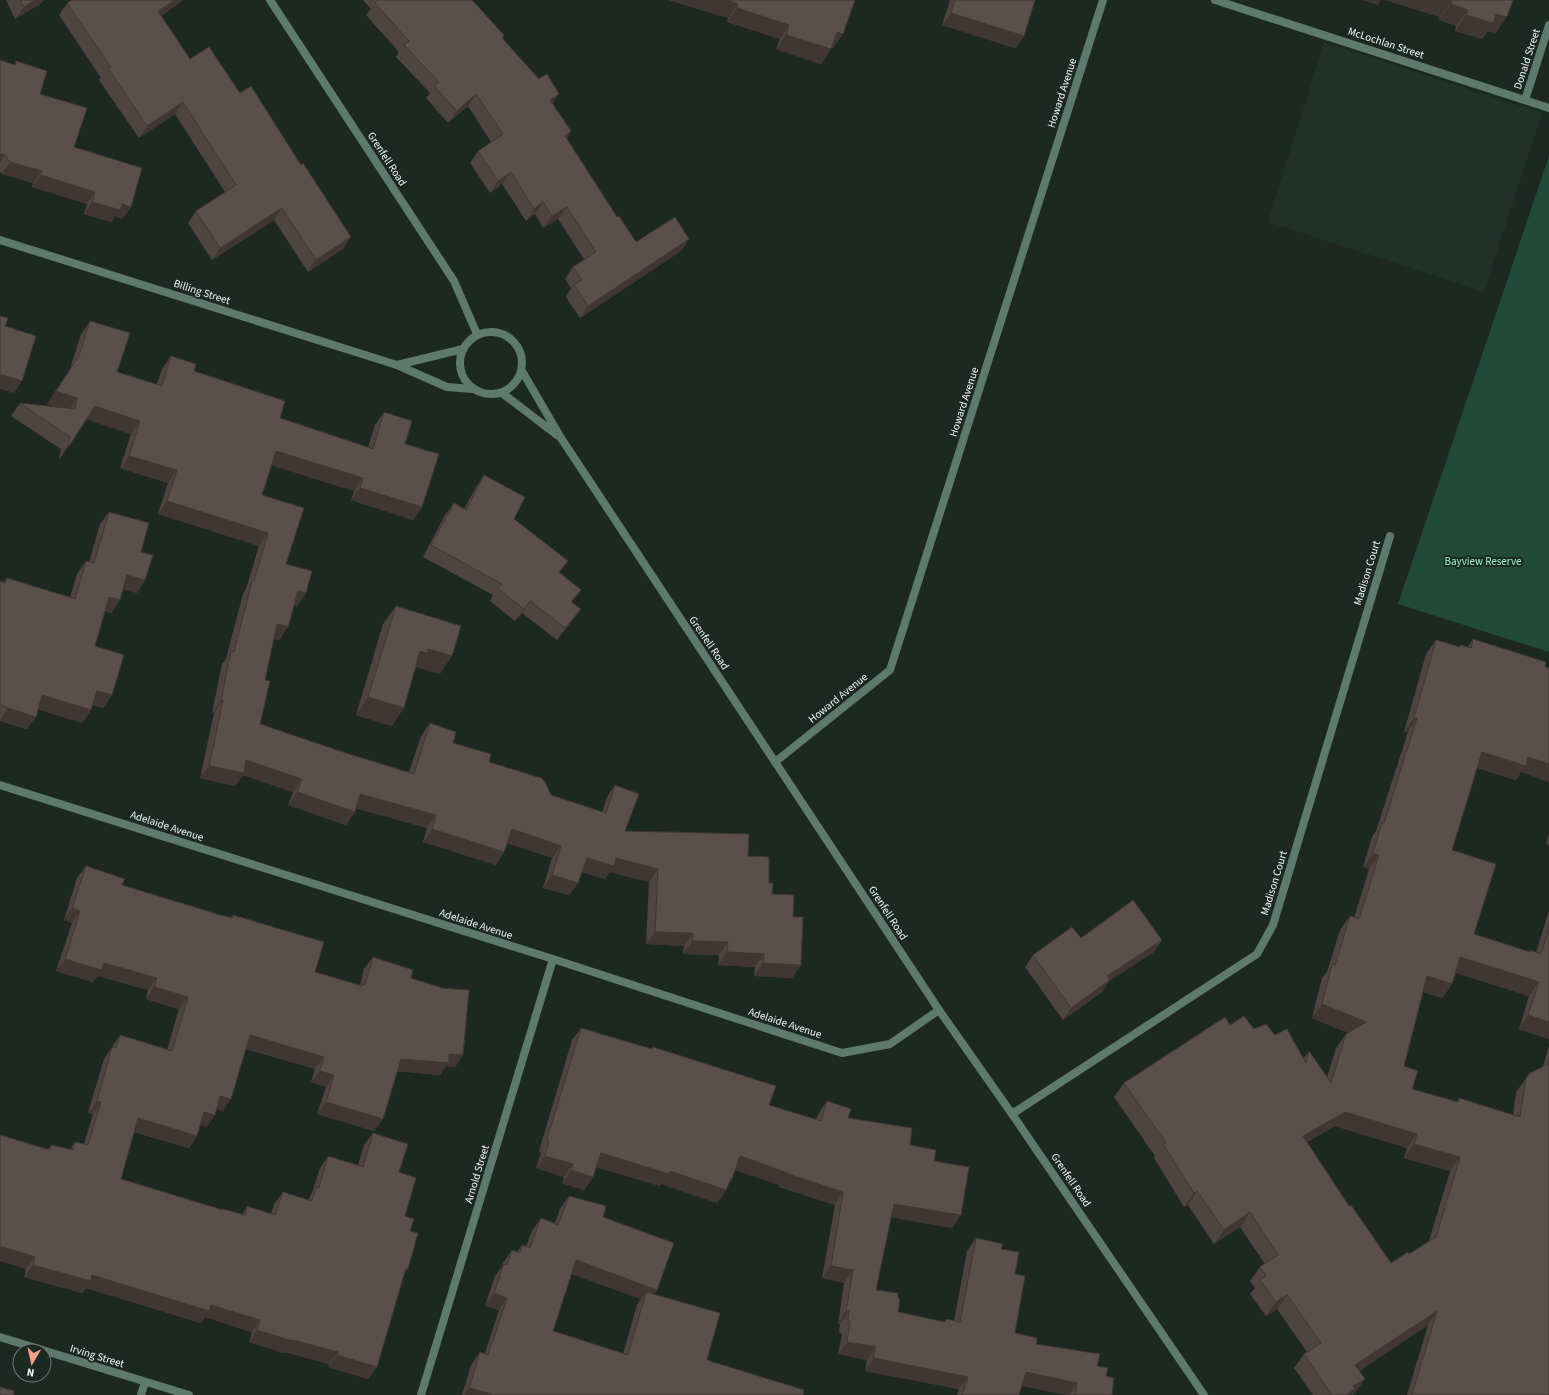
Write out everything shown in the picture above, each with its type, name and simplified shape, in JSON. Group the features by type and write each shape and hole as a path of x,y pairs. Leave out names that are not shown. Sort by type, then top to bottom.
{"street":[{"name":"Grenfell Road","path":"270,0 454,281 477,334"},
{"name":"Howard Avenue","path":"775,762 890,670 1103,0"},
{"name":"McLochlan Street","path":"1215,0 1549,108"},
{"name":"Donald Street","path":"1525,100 1549,25"},
{"name":"Billing Street","path":"0,240 397,366 447,386 473,389"},
{"path":"497,332 507,336 515,342 521,350 523,360 522,371 518,380 511,388 502,393 492,395 482,394 473,389 466,383 462,375 460,357 463,349 477,334 497,332"},
{"path":"397,366 463,349"},
{"name":"Grenfell Road","path":"522,371 561,438 939,1010 1204,1395"},
{"name":"Grenfell Road","path":"502,393 561,438"},
{"name":"Madison Court","path":"1012,1114 1257,954 1273,925 1390,536"},
{"name":"Adelaide Avenue","path":"0,785 842,1053 890,1044 939,1010"},
{"name":"Arnold Street","path":"421,1395 553,960"},
{"name":"Irving Street","path":"0,1337 188,1395"},
{"path":"141,1395 145,1382"}],"shaded area":[{"path":"1324,42 1542,113 1484,292 1268,222"}],"green space":[{"name":"Bayview Reserve","path":"1549,156 1549,652 1398,604"}],"building":[{"path":"20,0 35,0 24,7"},
{"path":"72,0 175,0 158,11 190,59 209,47 240,93 251,86 301,165 303,163 351,237 316,260 282,208 220,248 196,211 236,185 183,102 147,126 108,68 111,67 67,3"},
{"path":"378,0 472,0 504,35 502,38 539,79 547,74 559,94 550,100 571,131 565,136 617,217 619,216 636,242 675,217 689,239 588,306 574,285 582,280 573,267 596,252 567,207 552,216 543,202 534,209 511,172 498,181 478,151 503,134 476,94 457,111 434,86 439,82 404,45 409,41 375,3"},
{"path":"726,0 855,0 843,34 837,32 831,49 786,35 789,25 737,8 738,4"},
{"path":"955,0 1035,0 1024,36 951,13"},
{"path":"1448,0 1513,0 1507,17 1496,14 1493,23 1466,15 1468,10 1451,4 1452,1"},
{"path":"0,60 15,65 16,61 47,71 40,94 87,108 74,147 142,168 131,207 122,204 120,210 92,202 95,192 41,175 42,171 10,162 5,155 0,154"},
{"path":"0,316 8,318 5,326 36,336 22,381 0,374"},
{"path":"90,321 130,333 117,372 162,386 171,356 196,364 194,371 285,401 280,418 373,449 384,412 412,421 405,444 439,454 422,507 360,488 363,478 276,451 262,495 304,508 286,564 312,571 306,593 298,591 288,627 277,624 265,680 270,681 260,724 414,774 430,723 456,732 453,743 491,754 489,762 541,778 545,782 551,795 606,813 615,785 639,794 625,831 749,834 748,856 769,857 769,883 773,883 772,894 794,895 793,917 803,917 801,965 763,963 764,954 727,952 728,942 692,941 693,933 655,932 658,869 616,858 614,866 587,858 578,883 552,875 561,846 512,829 504,852 432,829 436,815 360,794 355,812 297,792 302,779 246,760 244,773 209,766 223,700 221,700 231,651 234,652 252,581 254,581 268,533 167,501 177,470 129,456 140,421 95,406 69,446 70,437 20,403 75,409 77,398 56,391 79,356"},
{"path":"484,475 525,497 514,519 568,561 559,572 581,590 571,602 581,609 565,628 530,601 524,609 498,589 502,584 431,545 454,503 466,510"},
{"path":"109,512 149,523 141,552 153,555 145,580 127,575 120,600 109,597 95,646 124,655 112,695 97,691 91,710 42,695 36,717 0,704 0,581 5,583 7,578 75,599 86,561 94,563"},
{"path":"396,606 461,626 452,656 428,649 427,653 420,651 404,708 368,697"},
{"path":"1473,639 1546,662 1545,667 1549,668 1549,764 1528,757 1526,766 1482,752 1452,850 1496,864 1474,934 1530,952 1530,950 1541,954 1549,929 1549,1022 1528,1015 1539,982 1460,957 1452,984 1427,976 1404,1066 1418,1071 1412,1089 1458,1102 1459,1098 1520,1117 1526,1078 1530,1073 1549,1064 1549,1393 1548,1395 1412,1395 1437,1311 1355,1365 1365,1379 1353,1386 1355,1389 1346,1395 1332,1395 1304,1354 1321,1343 1287,1295 1276,1302 1260,1280 1266,1276 1260,1267 1278,1255 1250,1212 1224,1230 1197,1191 1194,1193 1163,1144 1166,1143 1124,1083 1225,1017 1230,1025 1244,1016 1254,1029 1266,1024 1275,1035 1287,1029 1306,1063 1309,1051 1331,1083 1346,1034 1366,1022 1322,1004 1332,964 1335,965 1350,916 1359,919 1379,855 1373,853 1417,718 1414,718 1436,640 1460,647 1460,645 1471,648","holes":["1345,1112 1417,1134 1414,1144 1460,1157 1436,1237 1409,1254 1408,1252 1391,1263 1351,1205 1349,1206 1303,1136"]},
{"path":"86,866 125,879 122,885 217,914 232,918 233,915 324,942 315,972 362,986 363,984 365,985 373,957 413,970 411,978 442,988 469,990 463,1055 449,1054 449,1063 401,1059 383,1119 326,1102 334,1075 320,1071 324,1057 250,1035 231,1099 220,1096 215,1115 204,1112 197,1136 138,1118 121,1179 223,1210 245,1215 247,1206 275,1215 283,1192 312,1201 316,1187 319,1188 328,1156 363,1167 373,1133 408,1144 399,1172 416,1178 405,1216 414,1219 410,1231 418,1233 408,1269 406,1268 377,1367 337,1355 338,1352 257,1330 260,1320 211,1305 209,1311 92,1275 91,1281 33,1265 35,1257 0,1246 0,1135 50,1150 51,1145 73,1150 75,1142 88,1145 101,1102 97,1101 112,1047 116,1048 120,1035 172,1051 188,997 154,987 157,978 104,963 101,970 65,959 80,911 72,908"},
{"path":"1133,900 1162,940 1107,976 1110,980 1071,1008 1033,955 1072,927 1081,938"},
{"path":"581,1028 652,1049 653,1047 776,1086 769,1105 821,1121 827,1101 851,1109 848,1118 912,1128 910,1145 936,1150 934,1161 969,1167 961,1215 894,1204 876,1290 898,1293 898,1298 900,1299 898,1312 945,1322 946,1319 960,1322 976,1238 1003,1244 1001,1249 1019,1252 1015,1274 1025,1276 1015,1333 1037,1338 1036,1344 1100,1354 1097,1366 1108,1368 1106,1376 1114,1378 1112,1395 1075,1395 1077,1383 1026,1372 1019,1395 962,1395 968,1377 873,1358 876,1347 847,1342 850,1321 848,1320 849,1311 846,1311 853,1270 831,1266 843,1192 740,1156 732,1179 731,1178 726,1190 670,1171 669,1174 601,1153 593,1177 571,1170 573,1164 545,1156 549,1141 547,1139"},
{"path":"569,1196 606,1206 603,1217 674,1243 657,1290 576,1260 553,1331 628,1355 646,1292 720,1313 707,1360 804,1390 803,1395 491,1395 469,1388 480,1352 488,1355 507,1298 494,1293 504,1264 507,1265 512,1250 520,1253 522,1245 530,1248 541,1218 558,1225"},
{"path":"0,1387 14,1391 13,1394 15,1395 0,1395"}]}
